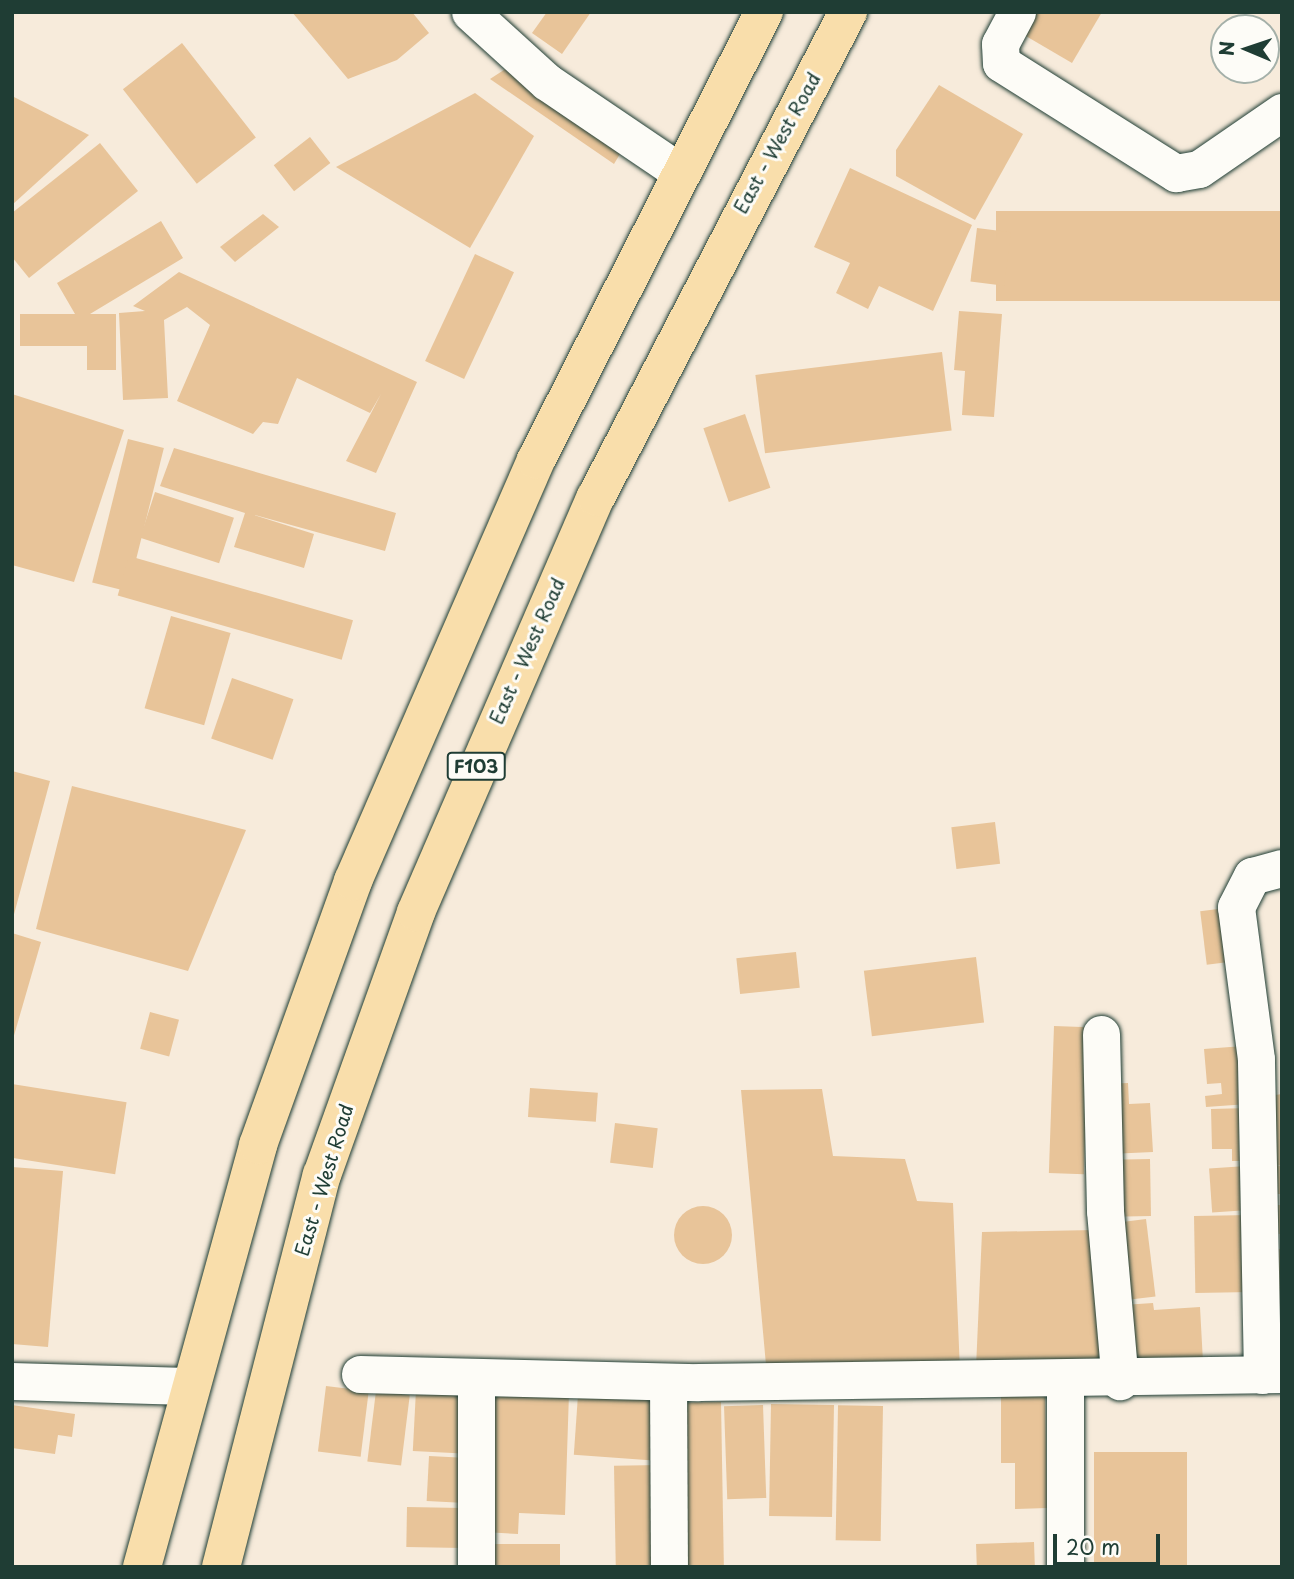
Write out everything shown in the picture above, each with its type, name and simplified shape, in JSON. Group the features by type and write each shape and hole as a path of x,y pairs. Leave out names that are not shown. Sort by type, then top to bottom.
{"main road":[{"path":"142,1567 187,1386 258,1145 353,881 536,460 680,172 764,12"},
{"name":"East - West Road","path":"221,1567 322,1175 416,912 596,497 848,12"}],"street":[{"path":"470,12 547,82 680,172"},
{"path":"1017,12 1000,44 1001,63 1176,173 1199,169 1282,112"},
{"path":"360,1374 668,1382 1065,1382 1272,1375 1256,1059 1237,907 1252,876 1282,868"},
{"path":"1101,1034 1105,1211 1120,1381"},
{"path":"476,1377 477,1567"},
{"path":"12,1381 187,1386"},
{"path":"668,1382 669,1567"},
{"path":"1065,1382 1065,1567"}],"building":[{"path":"292,12 412,12 429,33 397,60 348,79"},
{"path":"547,12 591,12 562,54 532,33"},
{"path":"1022,12 1102,12 1072,63 1012,28"},
{"path":"182,43 256,138 197,184 123,89"},
{"path":"521,59 627,142 614,164 490,79"},
{"path":"939,85 1023,134 975,220 896,176 896,150"},
{"path":"475,93 534,136 470,248 336,167"},
{"path":"12,96 89,135 12,205"},
{"path":"310,137 330,163 294,191 274,165"},
{"path":"100,143 138,191 29,278 12,257 12,213"},
{"path":"850,168 972,225 933,311 879,286 868,309 836,293 850,263 814,247"},
{"path":"996,211 1282,211 1282,301 996,301"},
{"path":"263,214 279,227 235,262 220,247"},
{"path":"161,221 183,258 90,314 116,314 116,370 87,370 87,346 20,346 20,314 75,314 57,283"},
{"path":"977,228 1011,232 1004,286 970,282"},
{"path":"475,254 514,272 464,379 425,361"},
{"path":"179,272 417,382 376,473 346,461 381,394 370,413 297,378 278,424 263,422 253,434 177,401 210,325 187,307 164,320 168,398 123,400 119,313 145,311 133,306"},
{"path":"959,311 1002,314 994,417 962,415 965,371 954,370"},
{"path":"942,352 952,430 765,453 755,375"},
{"path":"12,394 124,430 74,582 12,565"},
{"path":"745,414 770,488 729,502 703,428"},
{"path":"128,439 164,448 128,592 92,583"},
{"path":"174,448 396,513 385,551 251,514 314,534 304,568 234,547 245,513 160,486"},
{"path":"155,492 234,518 219,563 140,538"},
{"path":"129,556 353,620 342,660 118,595"},
{"path":"171,616 231,633 204,725 145,708"},
{"path":"232,678 293,699 273,760 211,739"},
{"path":"12,771 50,781 13,918 12,918"},
{"path":"72,786 246,830 188,971 36,929"},
{"path":"995,822 1000,864 956,869 951,827"},
{"path":"1226,908 1233,962 1207,965 1200,911"},
{"path":"12,933 41,942 13,1039 12,1039"},
{"path":"796,952 800,988 740,994 736,958"},
{"path":"976,957 984,1023 872,1036 864,971"},
{"path":"150,1012 179,1020 169,1056 140,1049"},
{"path":"1054,1026 1089,1027 1084,1174 1049,1173"},
{"path":"1243,1046 1248,1104 1206,1107 1205,1096 1222,1094 1221,1083 1207,1084 1204,1049"},
{"path":"1128,1083 1129,1104 1150,1103 1153,1152 1109,1154 1106,1084"},
{"path":"12,1084 127,1102 115,1174 12,1158"},
{"path":"530,1088 598,1093 596,1122 528,1117"},
{"path":"822,1089 833,1156 905,1159 917,1201 953,1203 960,1371 766,1365 741,1090"},
{"path":"1282,1094 1282,1165 1276,1166 1268,1096"},
{"path":"1248,1108 1249,1161 1232,1161 1232,1149 1212,1149 1211,1109"},
{"path":"615,1123 658,1128 653,1168 610,1163"},
{"path":"1150,1159 1151,1216 1113,1217 1112,1160"},
{"path":"1246,1166 1249,1210 1212,1212 1209,1169"},
{"path":"1276,1166 1282,1166 1282,1194 1275,1194"},
{"path":"12,1167 63,1171 48,1347 12,1344"},
{"path":"1275,1205 1282,1205 1282,1234 1275,1234"},
{"path":"703,1206 719,1211 727,1219 732,1235 727,1251 719,1259 703,1264 687,1259 679,1251 674,1235 679,1219 687,1211"},
{"path":"1250,1215 1251,1292 1195,1293 1194,1216"},
{"path":"1146,1219 1156,1296 1122,1301 1112,1223"},
{"path":"1095,1230 1107,1367 976,1368 982,1232"},
{"path":"1278,1249 1282,1249 1282,1306 1277,1306"},
{"path":"1153,1303 1154,1310 1200,1307 1203,1362 1126,1365 1123,1305"},
{"path":"326,1386 369,1391 361,1457 318,1452"},
{"path":"416,1390 466,1393 463,1454 413,1451"},
{"path":"489,1390 569,1393 565,1515 519,1513 518,1534 484,1532"},
{"path":"376,1391 410,1395 401,1466 367,1461"},
{"path":"1045,1393 1047,1508 1015,1509 1015,1463 1001,1463 1001,1394"},
{"path":"578,1395 661,1401 657,1461 574,1455"},
{"path":"721,1402 724,1567 683,1567 680,1403"},
{"path":"771,1404 834,1405 832,1517 769,1516"},
{"path":"12,1405 75,1414 72,1437 58,1435 55,1454 12,1448"},
{"path":"763,1405 766,1498 727,1499 724,1406"},
{"path":"838,1405 883,1406 881,1541 836,1540"},
{"path":"1094,1452 1187,1452 1187,1567 1094,1567"},
{"path":"429,1456 463,1458 461,1503 427,1501"},
{"path":"660,1465 662,1567 616,1567 614,1466"},
{"path":"407,1507 463,1508 462,1548 406,1547"},
{"path":"1034,1542 1035,1567 977,1567 976,1544"},
{"path":"487,1544 560,1544 560,1567 487,1567"}]}
